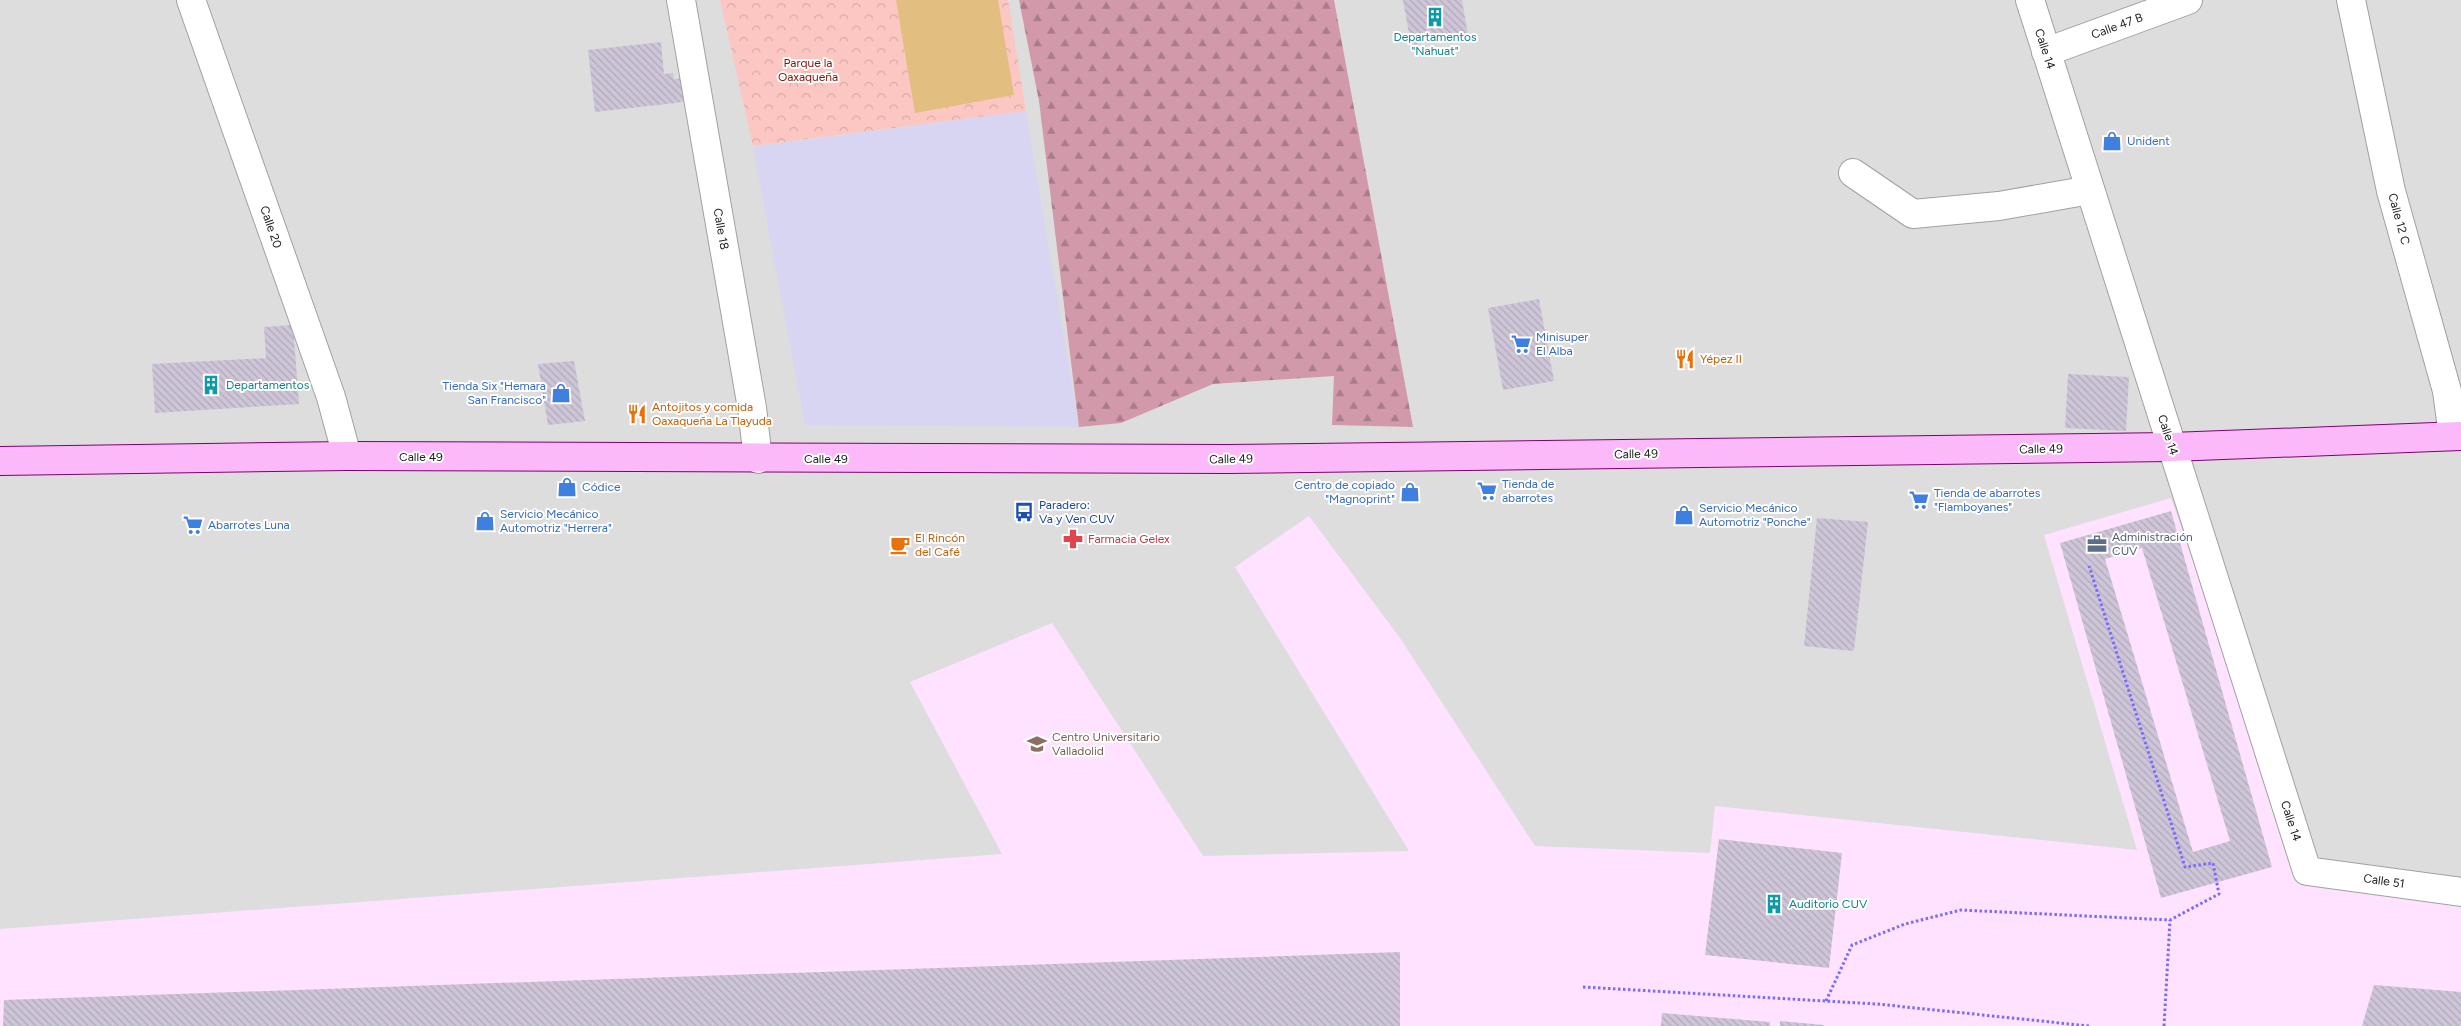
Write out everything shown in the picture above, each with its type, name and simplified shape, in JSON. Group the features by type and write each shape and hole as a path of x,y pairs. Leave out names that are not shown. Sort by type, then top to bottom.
{"street":[{"name":"Calle 20","path":"190,0 331,397 347,456"},
{"name":"Calle 18","path":"681,0 752,408 758,459"},
{"name":"Calle 14","path":"2030,0 2306,871"},
{"name":"Calle 47 B","path":"2046,52 2188,0"},
{"name":"Calle 12 C","path":"2351,0 2391,192 2447,391 2457,436"},
{"path":"1853,173 1912,214 1999,206 2090,190"},
{"name":"Calle 49","path":"0,461 347,456 758,459 1228,459 2171,447 2457,436"},
{"name":"Calle 51","path":"2306,871 2461,892"}],"path":[{"path":"1826,1001 1852,944 1905,924 1961,910 2170,920 2219,894 2213,864 2186,867 2089,566"},
{"path":"2164,1026 2170,920"},
{"path":"1583,987 1877,1004 2089,1026"}],"shaded area":[{"path":"0,0 2461,0 2461,1026 0,1026"},
{"path":"896,0 998,0 1014,95 915,113"},
{"path":"1026,111 1079,427 805,425 753,147"},
{"name":"Centro Universitario Valladolid","path":"2171,498 2307,886 2461,904 2461,1026 0,1026 0,929 1002,854 910,682 1052,623 1203,856 1409,851 1235,567 1309,516 1400,638 1535,846 1710,853 1715,806 2137,850 2044,535"}],"green space":[{"name":"Parque la Oaxaqueña","path":"720,0 1008,0 1026,111 753,146"},
{"path":"1019,0 1334,0 1413,427 1332,425 1334,376 1213,384 1121,423 1079,427 1039,101"}],"building":[{"name":"Departamentos \"Nahuat\"","path":"1403,0 1462,0 1468,35 1411,45"},
{"path":"661,42 664,74 673,73 674,79 691,77 694,99 676,103 595,112 588,50"},
{"name":"Minisuper El Alba","path":"1539,299 1554,381 1503,390 1488,308"},
{"name":"Departamentos","path":"293,325 299,404 155,413 152,364 266,358 264,327"},
{"name":"Tienda Six \"Hemara San Francisco\"","path":"574,361 585,421 548,425 538,364"},
{"path":"2068,374 2129,377 2126,431 2065,428"},
{"path":"2171,511 2272,867 2161,898 2060,543","holes":["2142,548 2230,841 2193,852 2105,559"]},
{"path":"1817,518 1868,522 1854,651 1804,646"},
{"name":"Auditorio CUV","path":"1719,839 1842,853 1829,968 1705,955"},
{"path":"1400,952 1400,1026 3,1026 4,1000"},
{"path":"2374,985 2461,992 2461,1026 2362,1026"},
{"path":"1662,1013 1770,1022 1770,1026 1661,1026"},
{"path":"1780,1021 1824,1025 1824,1026 1780,1026"}],"place":[{"name":"Departamentos \"Nahuat\"","path":"1435,17"},
{"name":"Unident","path":"2112,141"},
{"name":"Minisuper El Alba","path":"1521,344"},
{"name":"Yépez II","path":"1685,359"},
{"name":"Departamentos","path":"211,385"},
{"name":"Tienda Six \"Hemara San Francisco\"","path":"561,393"},
{"name":"Antojitos y comida Oaxaqueña La Tlayuda","path":"637,414"},
{"name":"Códice","path":"567,487"},
{"name":"Tienda de abarrotes","path":"1487,491"},
{"name":"Centro de copiado \"Magnoprint\"","path":"1410,492"},
{"name":"Tienda de abarrotes \"Flamboyanes\"","path":"1919,500"},
{"name":"Paradero: Va y Ven CUV","path":"1024,512"},
{"name":"Servicio Mecánico Automotriz \"Ponche\"","path":"1684,515"},
{"name":"Servicio Mecánico Automotriz \"Herrera\"","path":"485,521"},
{"name":"Abarrotes Luna","path":"193,525"},
{"name":"Farmacia Gelex","path":"1073,539"},
{"name":"Administración CUV","path":"2097,544"},
{"name":"El Rincón del Café","path":"900,545"},
{"name":"Centro Universitario Valladolid","path":"1037,744"},
{"name":"Auditorio CUV","path":"1774,904"}]}
